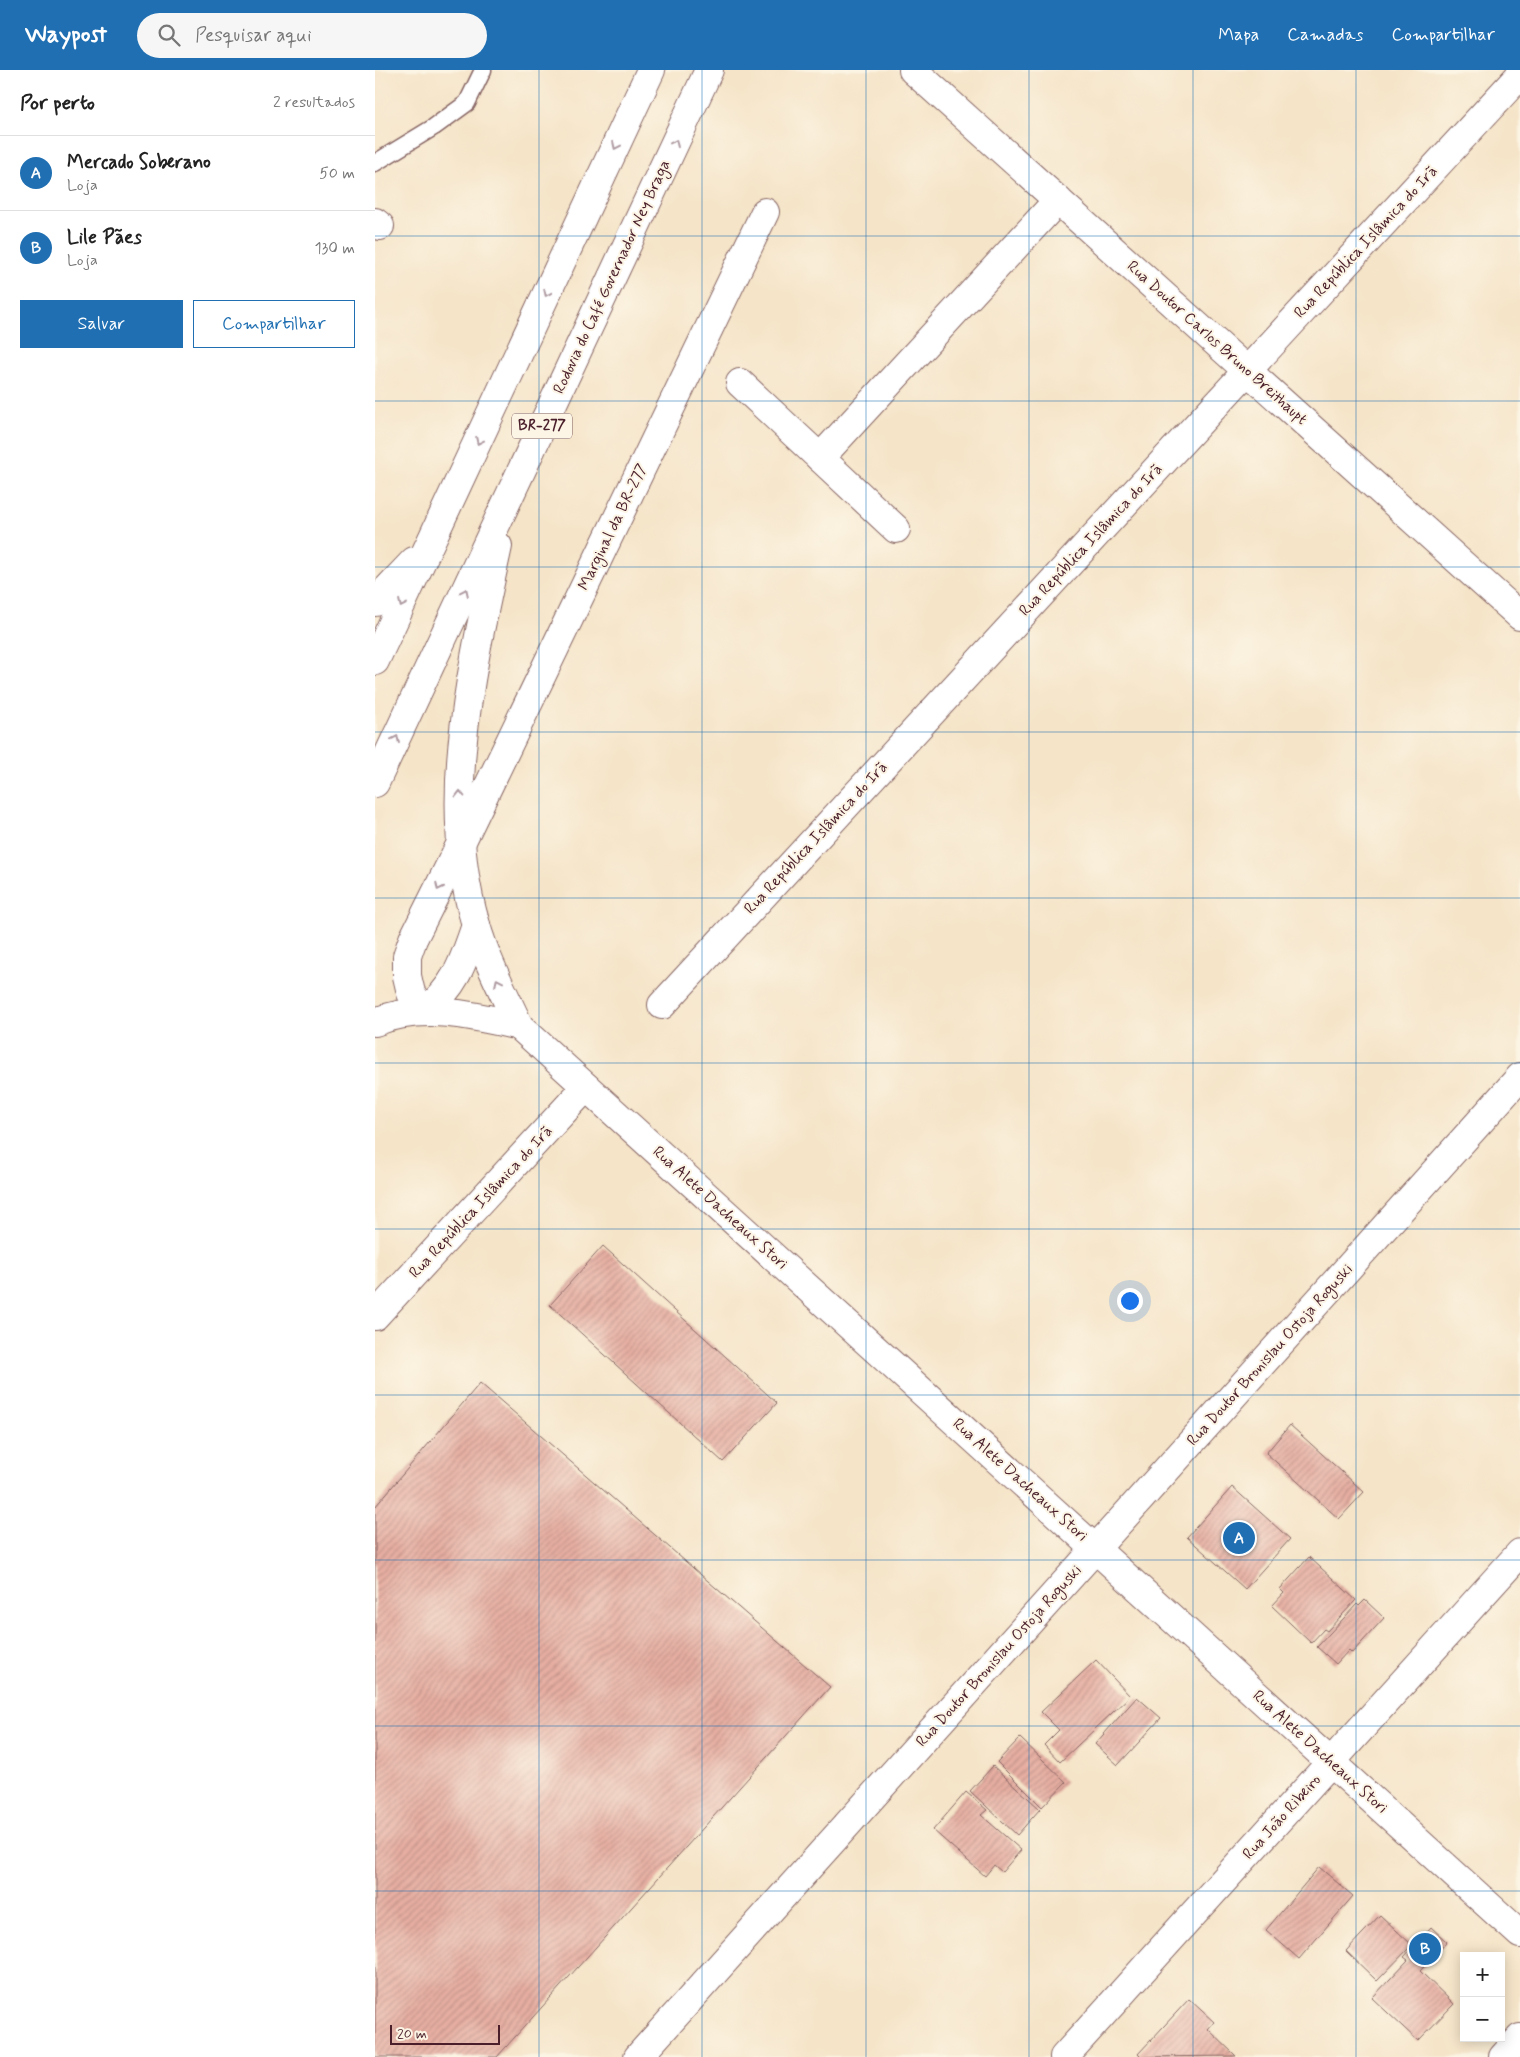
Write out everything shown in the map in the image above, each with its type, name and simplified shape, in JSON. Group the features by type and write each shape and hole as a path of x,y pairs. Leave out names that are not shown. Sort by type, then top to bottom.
{"main road":[{"name":"BR-277","path":"375,661 651,70"},
{"name":"Rodovia do Café Governador Ney Braga","path":"375,783 709,70"},
{"name":"Rua Doutor Carlos Bruno Breithaupt","path":"913,70 1520,616"},
{"name":"Rua República Islâmica do Irã","path":"662,1005 1520,75"},
{"path":"820,458 1058,200"},
{"name":"Marginal da BR-277","path":"424,1012 411,993 407,976 407,956 413,939 765,212"},
{"path":"740,384 896,529"},
{"path":"508,499 473,665 463,728 460,790 461,843 467,888 476,925 495,975 519,1026"},
{"path":"375,602 431,543"},
{"path":"424,1012 439,999 452,983 465,957 476,925"},
{"path":"375,1022 424,1012 457,1014 519,1026"},
{"name":"Rua Alete Dacheaux Stori","path":"519,1026 1520,1934"},
{"name":"Rua Doutor Bronislau Ostoja Roguski","path":"638,2057 1520,1078"},
{"name":"Rua República Islâmica do Irã","path":"375,1316 586,1087"},
{"name":"Rua João Ribeiro","path":"1064,2057 1520,1553"},
{"path":"1503,2057 1520,2038"}],"lane":[{"path":"375,164 434,127 467,103 483,70"}],"building":[{"path":"603,1246 777,1403 723,1462 550,1305"},
{"path":"480,1383 830,1687 497,2057 375,2057 375,1507"},
{"path":"1290,1425 1364,1492 1339,1519 1266,1453"},
{"path":"1232,1487 1290,1539 1245,1589 1187,1537"},
{"path":"1309,1557 1356,1600 1327,1631 1324,1629 1311,1643 1272,1606 1284,1593 1280,1589"},
{"path":"1365,1600 1384,1618 1352,1653 1349,1650 1336,1664 1317,1647 1357,1604 1359,1606"},
{"path":"1096,1660 1130,1696 1060,1762 1044,1745 1059,1730 1041,1712"},
{"path":"1137,1697 1161,1718 1118,1765 1095,1744"},
{"path":"1020,1738 1066,1782 1042,1807 997,1762"},
{"path":"993,1766 1040,1809 1017,1835 970,1791"},
{"path":"966,1792 987,1810 981,1815 1021,1850 1002,1872 994,1865 985,1876 933,1830"},
{"path":"1319,1867 1353,1896 1299,1959 1266,1930"},
{"path":"1380,1915 1412,1945 1377,1981 1346,1951"},
{"path":"1431,1927 1447,1942 1420,1971 1454,2004 1418,2041 1372,1998 1408,1960 1404,1957"},
{"path":"1189,1999 1214,2022 1208,2029 1236,2056 1141,2057 1138,2054"}],"place":[{"name":"Mercado Soberano","path":"1239,1538"},
{"name":"Lile Pães","path":"1425,1949"}]}
